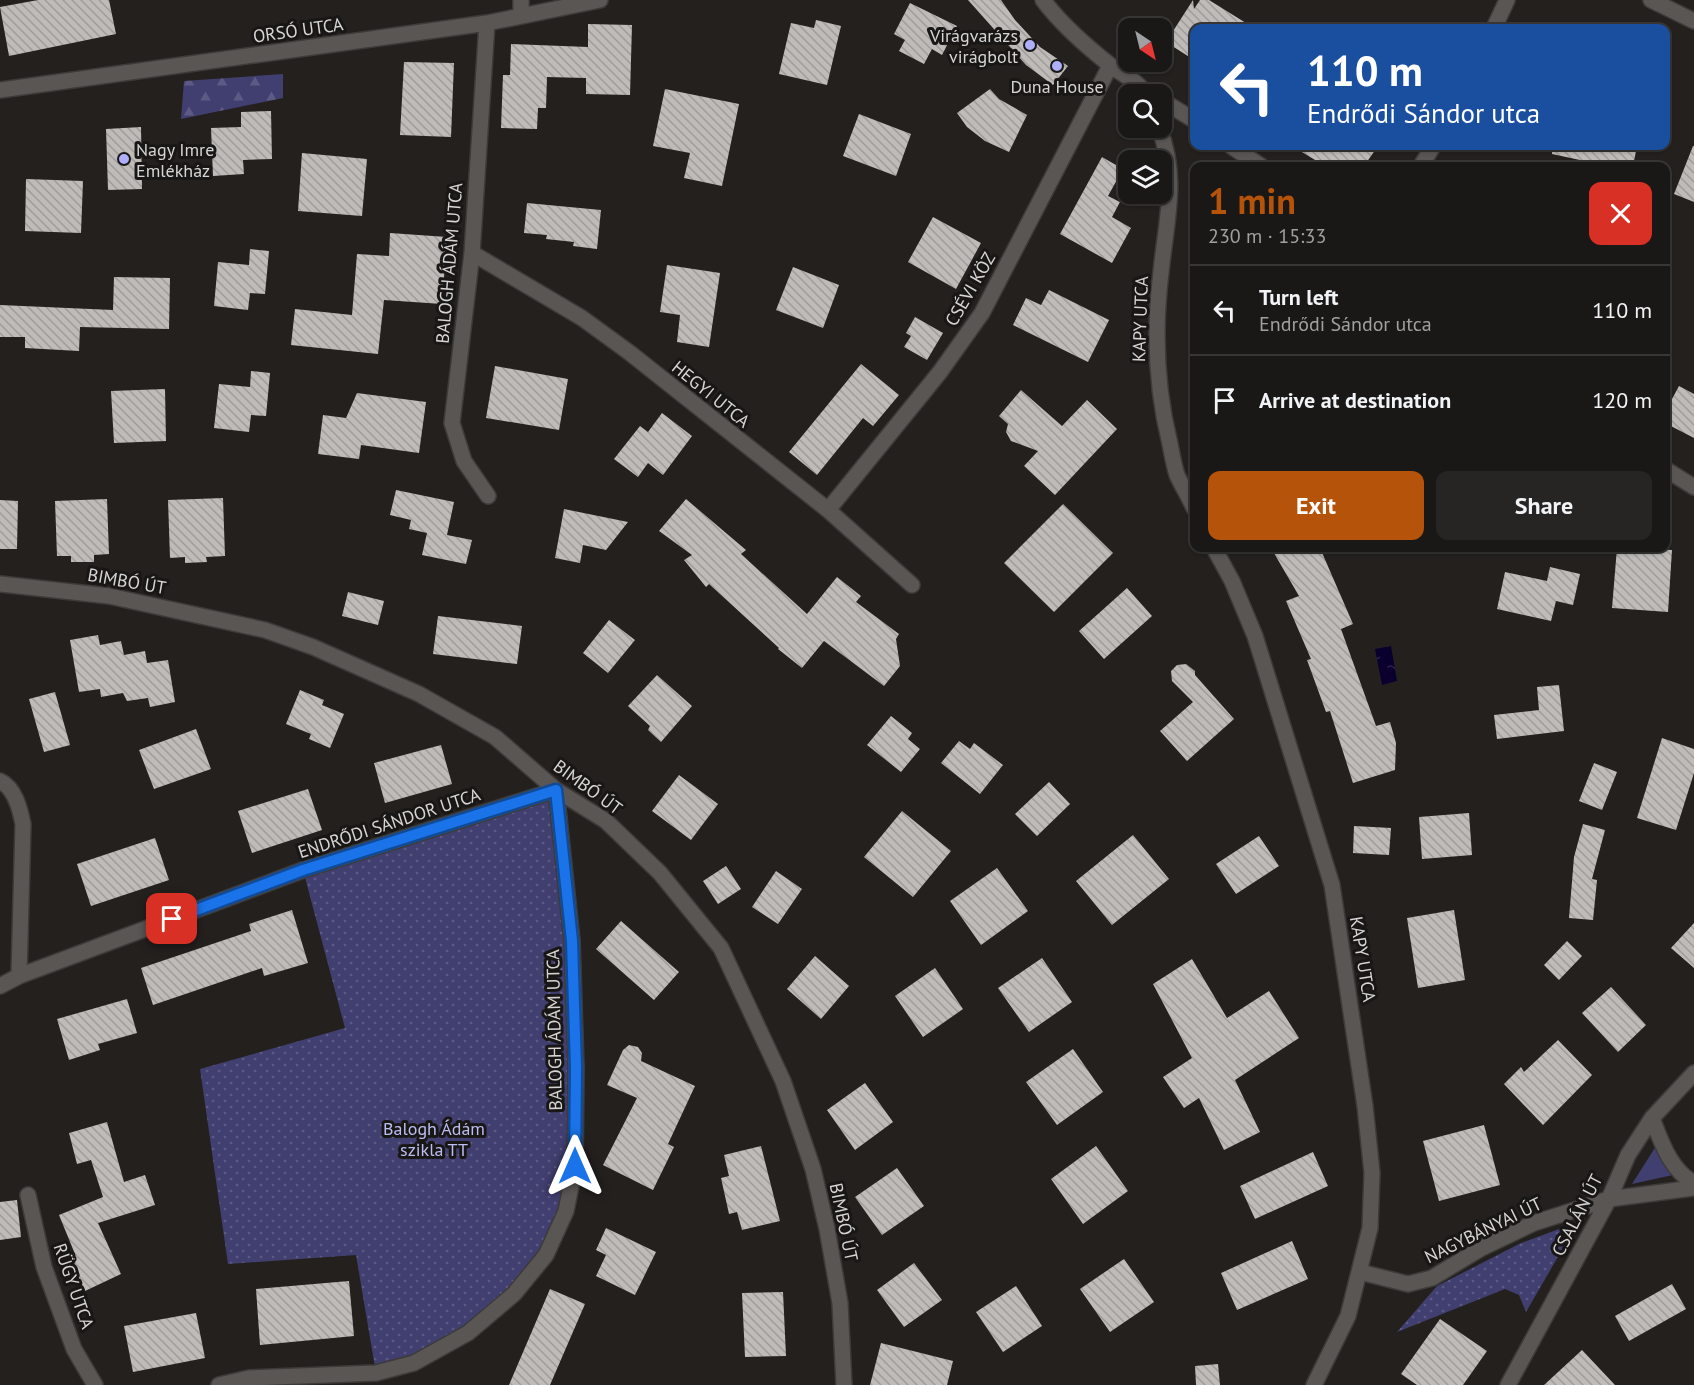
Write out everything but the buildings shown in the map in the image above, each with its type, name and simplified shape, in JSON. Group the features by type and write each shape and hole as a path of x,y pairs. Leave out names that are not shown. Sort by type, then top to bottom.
{"street":[{"name":"ORSÓ UTCA","path":"0,90 488,23 521,8 600,0"},
{"path":"1043,0 1110,66 1135,84"},
{"path":"1496,24 1507,0"},
{"path":"1651,0 1694,21"},
{"name":"BALOGH ÁDÁM UTCA","path":"488,23 472,253 452,423 464,461 488,496"},
{"name":"CSÉVI KÖZ","path":"828,510 940,372 982,313 1110,66"},
{"path":"1172,107 1190,118"},
{"name":"KAPY UTCA","path":"1163,138 1170,166 1171,195 1160,274 1157,339 1161,408 1177,475 1190,500"},
{"path":"1237,150 1255,162"},
{"name":"HEGYI UTCA","path":"472,253 582,318 630,353 828,510 912,585"},
{"path":"1670,472 1694,487"},
{"name":"KAPY UTCA","path":"1216,552 1232,581 1255,636 1332,885 1355,1035 1372,1173 1370,1228 1348,1316 1314,1385"},
{"name":"BIMBÓ ÚT","path":"0,584 121,598 265,630 313,647 419,694 495,737 556,790 606,821 660,873 722,948 783,1081 813,1169 827,1229 840,1303 844,1385"},
{"path":"0,781 4,782 18,802 23,824 19,976"},
{"name":"BALOGH ÁDÁM UTCA","path":"219,1385 249,1378 376,1373 414,1363 468,1333 514,1294 546,1255 566,1211 575,1166 576,1068 572,941 556,790"},
{"name":"ENDRŐDI SÁNDOR UTCA","path":"0,986 19,976 303,870 556,790"},
{"name":"CSALÁN ÚT","path":"1508,1385 1609,1199 1628,1155 1652,1118 1694,1073"},
{"path":"1652,1118 1662,1146 1686,1179 1694,1183"},
{"name":"NAGYBÁNYAI ÚT","path":"1360,1272 1408,1284 1432,1278 1480,1249 1534,1223 1609,1199 1694,1188"},
{"name":"RÜGY UTCA","path":"28,1195 44,1267 74,1349 95,1385"}],"green space":[{"path":"283,74 283,98 181,119 184,81"},
{"name":"Balogh Ádám szikla TT","path":"556,790 572,941 575,1166 546,1255 468,1333 376,1373 356,1255 228,1264 200,1069 345,1028 303,870"},
{"path":"1656,1146 1673,1175 1632,1184"},
{"path":"1578,1222 1526,1312 1519,1295 1505,1289 1397,1332 1437,1286 1521,1243"}],"water":[{"path":"1391,646 1397,681 1382,685 1375,649"}],"place":[{"name":"Virágvarázs virágbolt","path":"1030,45"},
{"name":"Duna House","path":"1057,66"},
{"name":"Nagy Imre Emlékház","path":"124,159"}],"route":[{"path":"172,919 303,870 556,790 572,941 576,1068 575,1166"}]}
